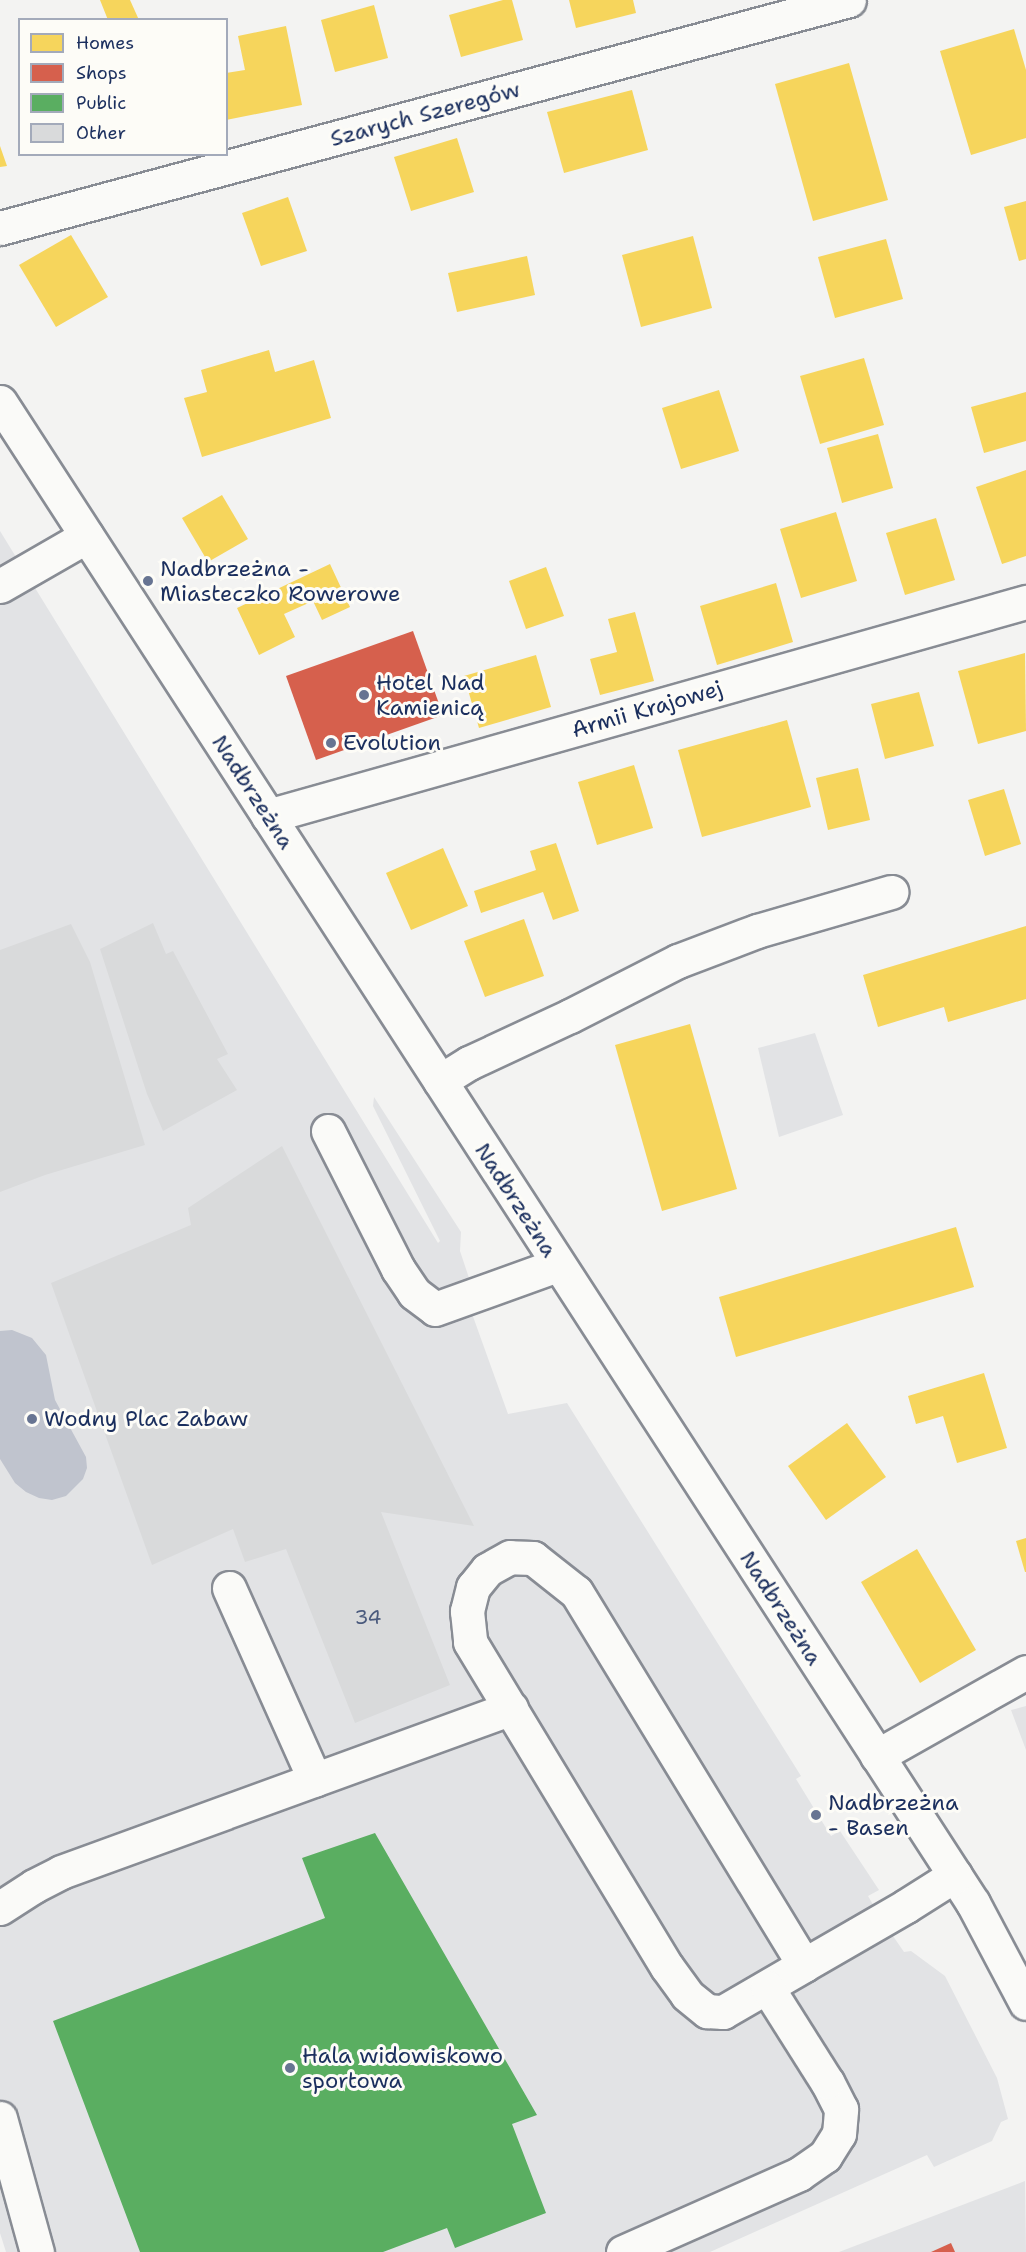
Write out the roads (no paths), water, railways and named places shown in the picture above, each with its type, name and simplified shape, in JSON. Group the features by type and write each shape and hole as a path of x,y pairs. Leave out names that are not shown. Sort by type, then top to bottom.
{"street":[{"name":"Szarych Szeregów","path":"0,228 849,0"},
{"name":"Nadbrzeżna","path":"0,402 557,1265 973,1903 1026,2003"},
{"path":"0,586 87,536"},
{"name":"Armii Krajowej","path":"268,816 1026,602"},
{"path":"440,1081 469,1063 570,1016 678,961 757,931 891,892"},
{"path":"328,1131 398,1269 414,1293 435,1309 557,1265"},
{"path":"804,1965 576,1592 533,1558 510,1557 487,1570 473,1587 467,1611 470,1642 667,1966 687,1995 707,2011 723,2012 767,1987 804,1965 955,1875"},
{"path":"229,1588 315,1780"},
{"path":"877,1756 1026,1672"},
{"path":"0,1908 61,1872 511,1708"},
{"path":"623,2252 799,2174 825,2156 839,2134 841,2109 767,1987"},
{"path":"0,2118 37,2252"}],"place":[{"name":"Nadbrzeżna - Miasteczko Rowerowe","path":"148,581"},
{"name":"Hotel Nad Kamienicą","path":"364,695"},
{"name":"Evolution","path":"331,743"},
{"name":"Wodny Plac Zabaw","path":"32,1419"},
{"name":"Nadbrzeżna - Basen","path":"816,1815"},
{"name":"Hala widowiskowo sportowa","path":"290,2068"}]}
